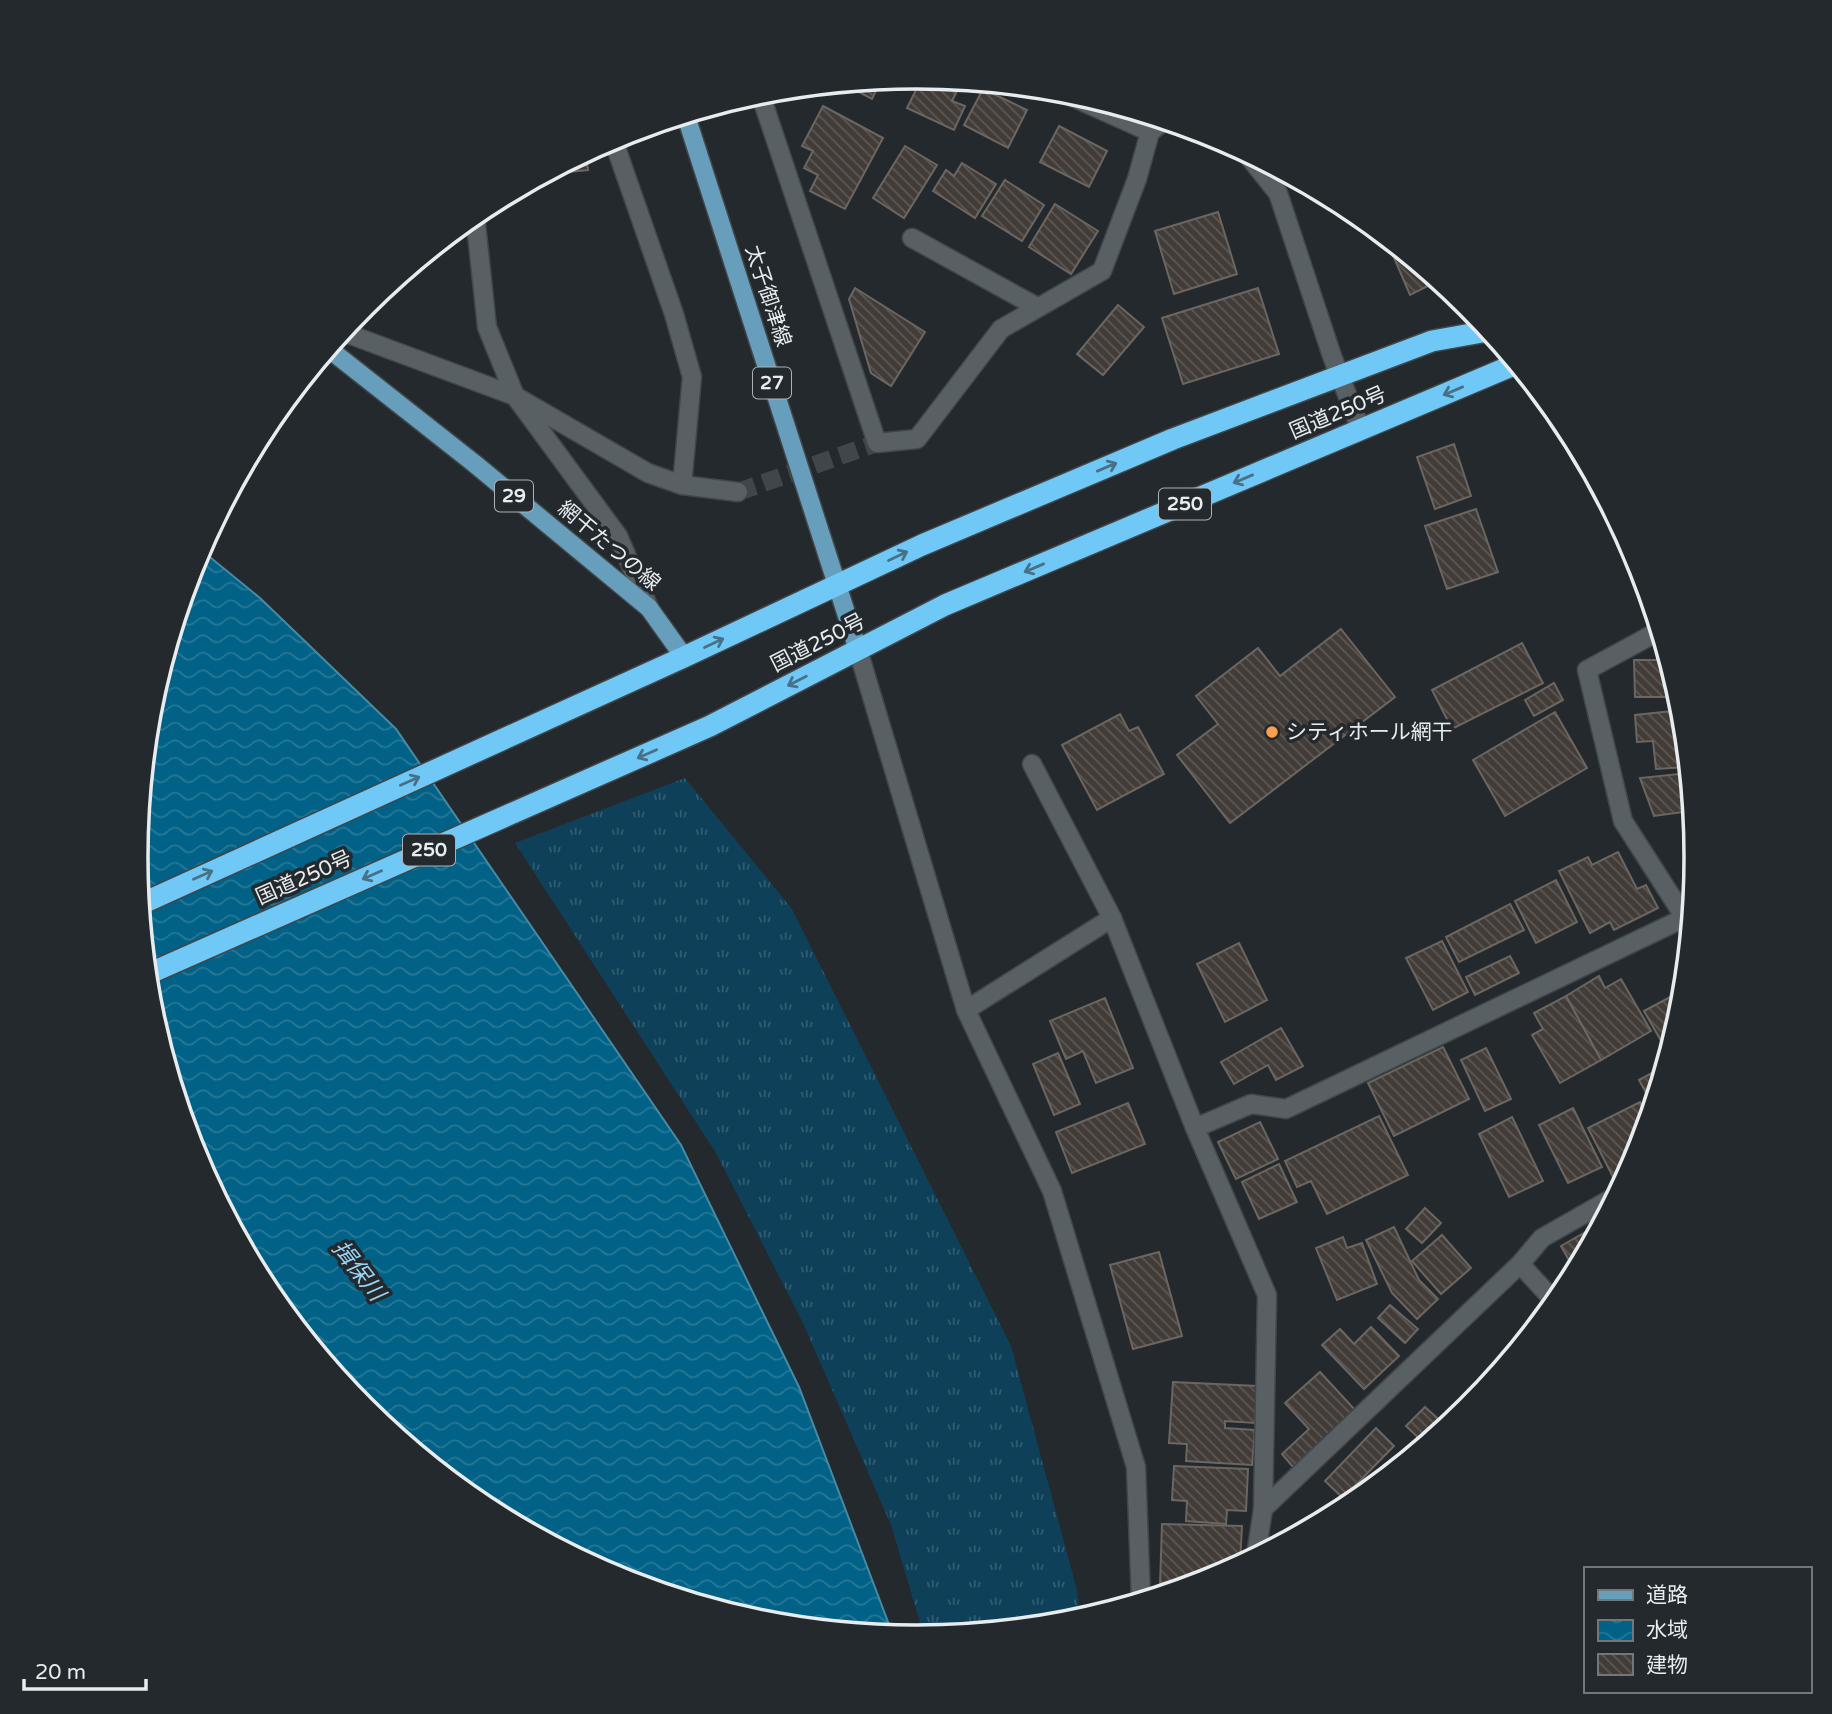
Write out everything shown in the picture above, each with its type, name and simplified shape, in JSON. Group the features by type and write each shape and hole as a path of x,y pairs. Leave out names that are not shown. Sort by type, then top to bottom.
{"highway":[{"name":"国道250号","path":"150,900 684,657 922,545 1173,439 1432,341 1477,333"},
{"name":"国道250号","path":"157,970 710,726 944,605 1507,369"}],"main road":[{"name":"太子御津線","path":"689,124 858,650"},
{"name":"網干たつの線","path":"336,355 475,464 649,608 684,657"}],"street":[{"path":"765,104 877,443 916,439 1001,328 1102,271 1157,128"},
{"path":"616,151 674,314 692,377 682,485"},
{"path":"1259,170 1278,193 1361,430"},
{"path":"476,228 487,327 515,397 618,536 649,608"},
{"path":"912,237 1037,307"},
{"path":"353,336 515,397 648,472 682,485 738,492"},
{"path":"1651,635 1587,670 1623,821 1681,912"},
{"path":"858,650 966,1010 1052,1191 1136,1467 1141,1591"},
{"path":"1032,764 1112,918 1195,1128 1267,1295 1263,1509 1257,1545"},
{"path":"966,1010 1112,918"},
{"path":"1195,1128 1251,1104 1286,1109 1680,924"},
{"path":"1263,1509 1520,1264 1542,1238 1601,1204"},
{"path":"1520,1264 1547,1293"}],"green space":[{"path":"685,778 792,909 1011,1346 1077,1590 1079,1607 1016,1618 921,1625 891,1525 803,1323 716,1153 515,843"}],"water":[{"name":"揖保川","path":"210,557 260,598 396,729 681,1145 799,1387 889,1624 816,1618 717,1599 622,1566 576,1546 532,1522 449,1466 373,1400 307,1324 278,1284 227,1197 189,1104 163,1007 150,907 150,807 163,707 174,658"}],"building":[{"path":"916,89 957,91 952,101 965,106 954,130 907,108"},
{"path":"876,91 872,99 858,92"},
{"path":"981,93 993,94 1027,110 1008,148 964,125"},
{"path":"823,106 883,138 845,209 810,191 818,175 804,168 813,151 802,146"},
{"path":"1059,126 1107,151 1089,187 1040,162"},
{"path":"905,146 937,165 904,218 873,198"},
{"path":"587,163 588,170 569,172"},
{"path":"962,163 996,184 975,218 933,191 946,170 954,176"},
{"path":"1005,180 1044,205 1022,241 982,216"},
{"path":"1055,204 1098,231 1071,274 1029,247"},
{"path":"1218,212 1237,274 1174,294 1155,231"},
{"path":"1394,257 1428,286 1410,295"},
{"path":"855,288 925,332 891,386 871,373 849,299"},
{"path":"1258,288 1279,354 1183,384 1162,318"},
{"path":"1118,305 1144,327 1103,375 1077,354"},
{"path":"1454,444 1471,496 1435,509 1417,457"},
{"path":"1476,509 1498,572 1447,589 1425,526"},
{"path":"1341,629 1395,697 1230,823 1177,755 1218,724 1196,696 1258,648 1280,676"},
{"path":"1522,643 1543,683 1452,729 1432,690"},
{"path":"1634,660 1658,660 1667,697 1635,697"},
{"path":"1554,683 1563,700 1534,716 1525,700"},
{"path":"1670,711 1678,768 1656,769 1653,741 1637,742 1635,715"},
{"path":"1555,712 1587,768 1505,816 1473,760"},
{"path":"1120,714 1129,731 1138,727 1164,774 1097,810 1062,745"},
{"path":"1679,774 1682,812 1654,816 1640,778"},
{"path":"1618,852 1637,889 1646,885 1658,908 1614,930 1610,922 1590,933 1559,871 1588,857 1592,865"},
{"path":"1556,880 1577,922 1536,943 1515,901"},
{"path":"1510,904 1524,930 1459,962 1446,937"},
{"path":"1442,941 1468,992 1433,1010 1406,958"},
{"path":"1239,943 1267,1000 1225,1022 1197,964"},
{"path":"1510,956 1519,973 1475,995 1466,977"},
{"path":"1599,976 1605,988 1621,979 1651,1031 1601,1060 1566,996"},
{"path":"1566,996 1601,1060 1560,1083 1532,1035 1543,1029 1534,1013"},
{"path":"1671,997 1661,1041 1644,1011"},
{"path":"1105,998 1133,1068 1096,1083 1083,1051 1066,1059 1050,1021"},
{"path":"1281,1028 1303,1066 1276,1080 1268,1065 1234,1084 1221,1062"},
{"path":"1443,1047 1469,1099 1394,1136 1368,1083"},
{"path":"1486,1048 1511,1099 1485,1111 1461,1060"},
{"path":"1058,1053 1080,1104 1054,1115 1033,1064"},
{"path":"1653,1073 1646,1093 1639,1080"},
{"path":"1640,1102 1642,1106 1613,1178 1588,1128"},
{"path":"1128,1103 1145,1144 1072,1173 1056,1132"},
{"path":"1573,1108 1602,1167 1568,1183 1539,1125"},
{"path":"1379,1116 1408,1175 1327,1214 1311,1181 1297,1187 1285,1161"},
{"path":"1512,1117 1543,1181 1509,1197 1479,1134"},
{"path":"1260,1122 1278,1159 1236,1179 1218,1142"},
{"path":"1279,1164 1297,1202 1259,1219 1242,1182"},
{"path":"1425,1208 1441,1223 1422,1243 1406,1229"},
{"path":"1394,1227 1419,1280 1438,1299 1417,1319 1392,1293 1366,1240"},
{"path":"1586,1232 1569,1260 1561,1246"},
{"path":"1442,1235 1471,1268 1441,1294 1412,1261"},
{"path":"1343,1237 1347,1248 1362,1243 1377,1284 1337,1300 1316,1248"},
{"path":"1159,1252 1182,1336 1133,1349 1110,1265"},
{"path":"1390,1305 1418,1329 1405,1343 1378,1318"},
{"path":"1371,1327 1399,1356 1364,1389 1322,1345 1340,1329 1354,1344"},
{"path":"1320,1372 1355,1410 1293,1467 1282,1454 1309,1429 1285,1403"},
{"path":"1173,1382 1257,1386 1255,1423 1225,1421 1225,1428 1255,1430 1252,1465 1186,1461 1187,1444 1169,1443"},
{"path":"1425,1407 1438,1419 1418,1437 1406,1426"},
{"path":"1376,1428 1394,1446 1341,1496 1325,1481"},
{"path":"1174,1466 1248,1469 1246,1511 1227,1510 1226,1524 1186,1521 1187,1501 1172,1500"},
{"path":"1162,1524 1242,1526 1241,1553 1160,1585"}],"tunnel":[{"path":"738,492 877,443"}],"place":[{"name":"シティホール網干","path":"1272,732"}]}
